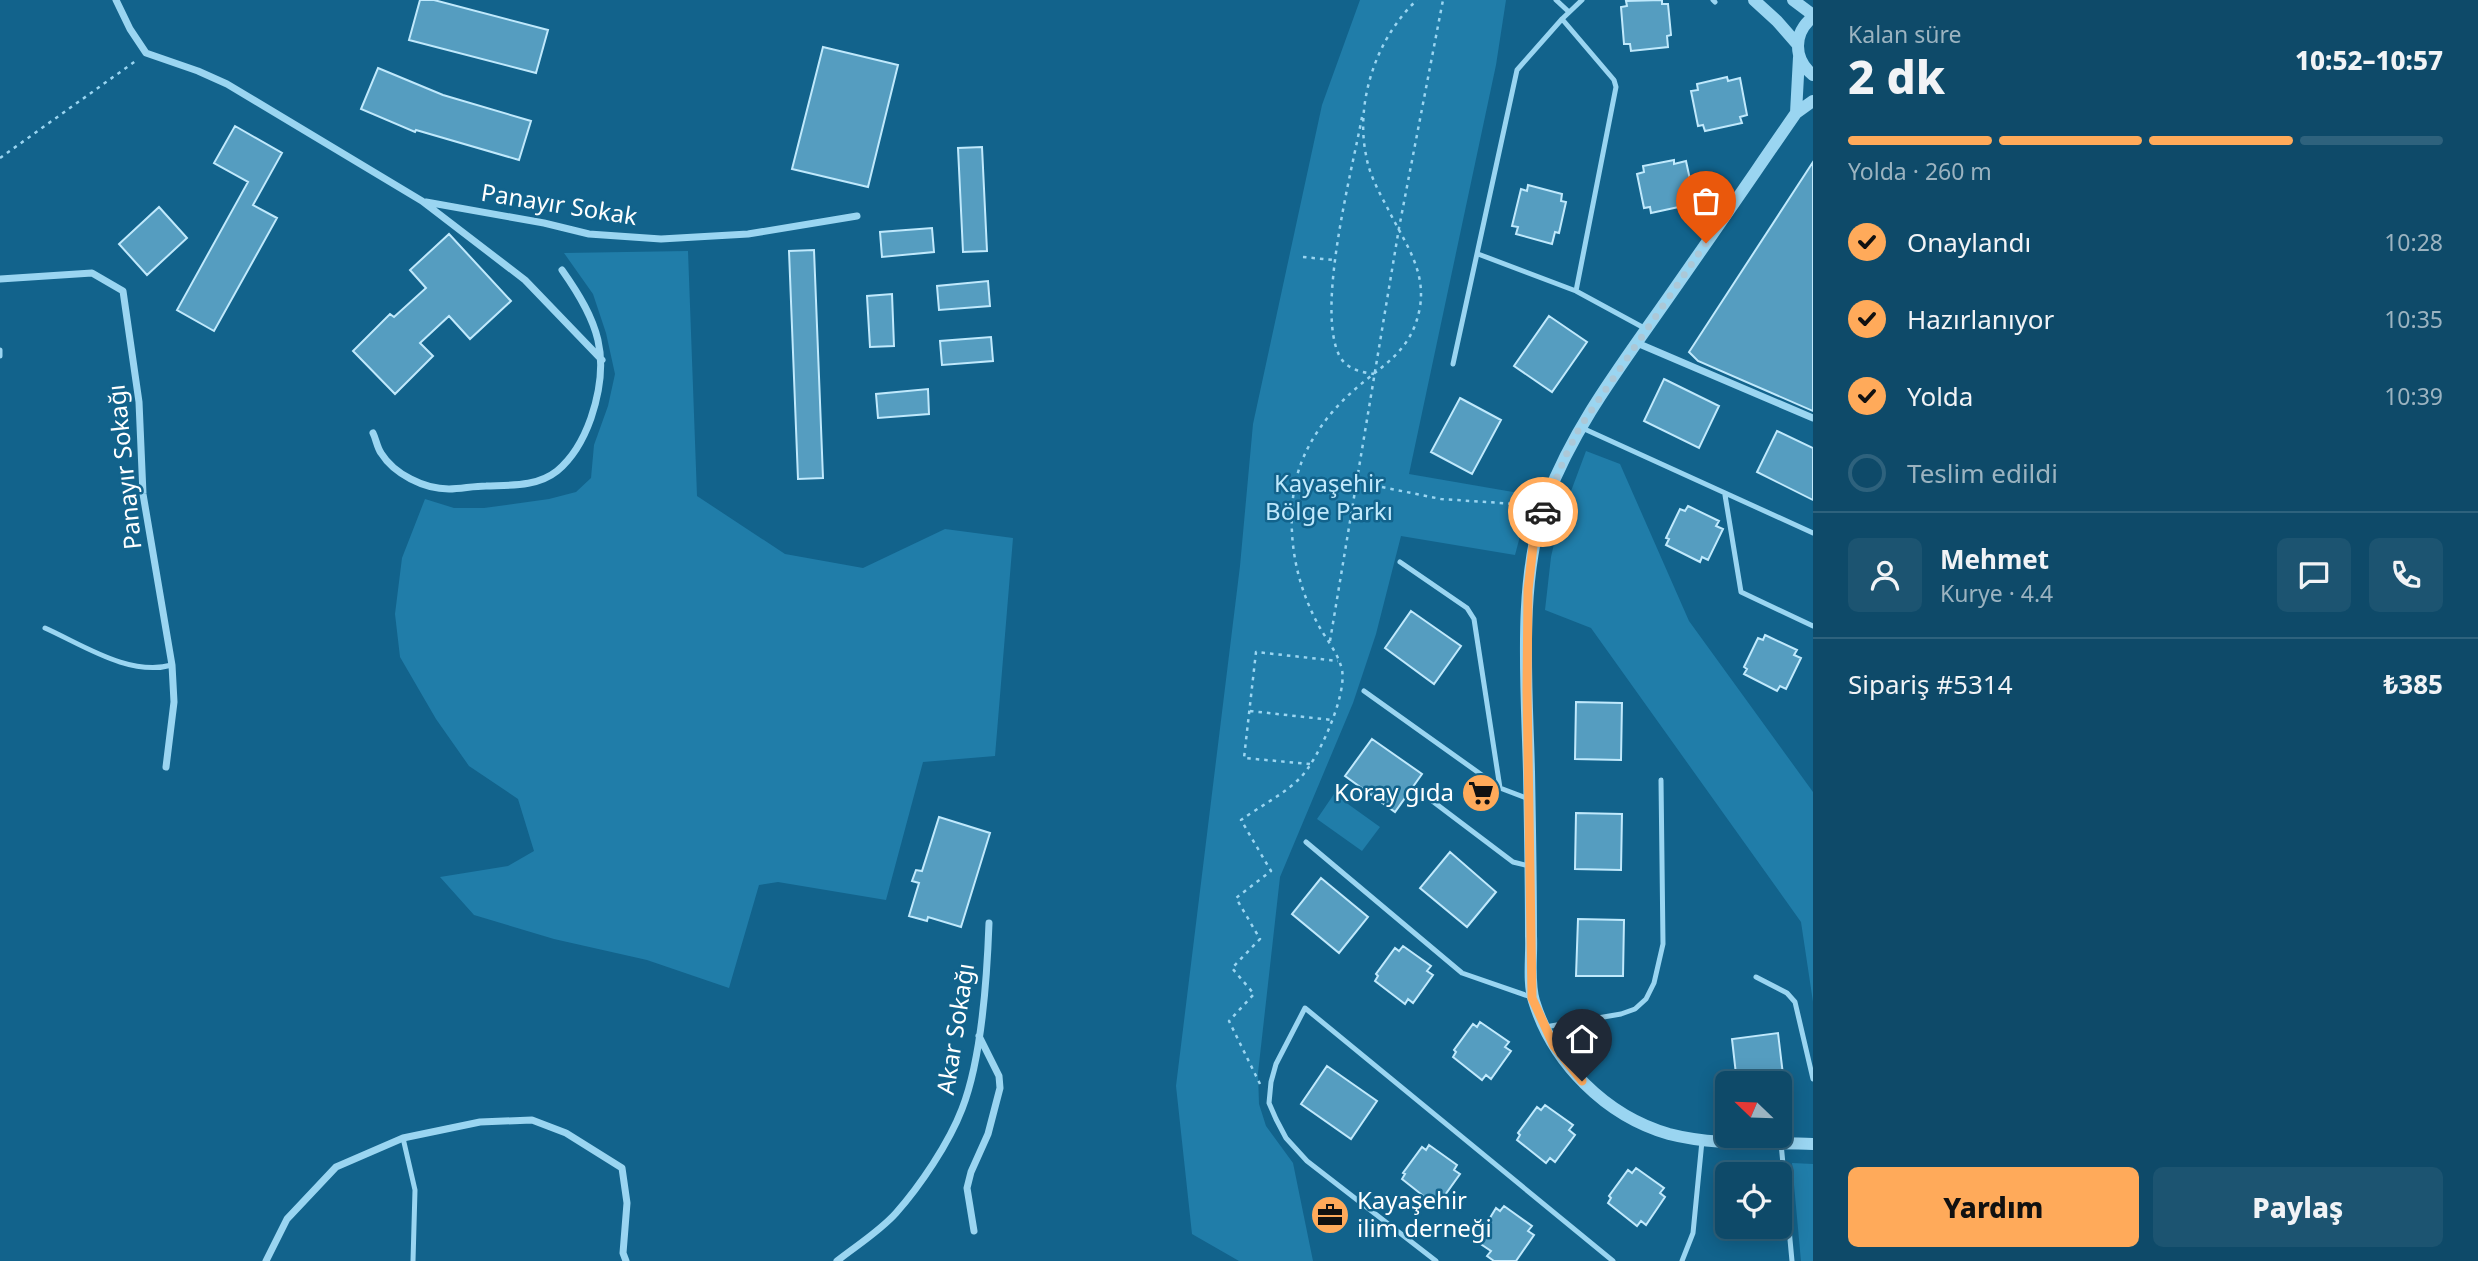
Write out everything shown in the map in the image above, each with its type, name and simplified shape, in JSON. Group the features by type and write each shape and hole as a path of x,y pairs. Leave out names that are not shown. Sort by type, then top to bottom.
{"street":[{"path":"116,0 130,30 146,53 227,84 422,201 525,280 602,360"},
{"path":"1754,0 1776,21 1798,50 1803,65 1813,75"},
{"path":"1793,0 1813,16 1802,29 1798,50 1796,113"},
{"path":"1715,1140 1669,1134 1620,1112 1592,1091 1572,1071 1554,1046 1532,998 1528,590 1533,546 1544,506 1580,427 1796,113 1813,101"},
{"name":"Panayır Sokak","path":"422,201 589,234 661,239 748,234 857,216"},
{"path":"373,433 380,452 393,466 404,476 429,486 448,489 534,483 556,472 572,456 585,434 601,381 602,360 592,318 562,270"},
{"name":"Panayır Sokağı","path":"0,279 92,273 124,291 139,402 145,505 172,664 174,702 166,767"},
{"path":"1637,343 1813,418"},
{"name":"Akar Sokağı","path":"837,1261 894,1215 941,1149 962,1111 971,1082 979,1035 988,965 989,923"},
{"path":"974,1231 967,1188 988,1133 1000,1088 999,1076 979,1035"},
{"path":"266,1261 287,1219 336,1167 403,1138 480,1122 532,1120 566,1133 622,1168 627,1203 623,1253 626,1261"},
{"path":"1792,1143 1813,1144"}],"lane":[{"path":"1556,0 1569,12"},
{"path":"1453,364 1517,70 1582,0"},
{"path":"1562,19 1614,80 1616,87 1576,291"},
{"path":"1478,254 1576,291 1646,329"},
{"path":"0,350 0,356"},
{"path":"1580,427 1813,533"},
{"path":"1725,495 1741,592 1813,625"},
{"path":"1400,562 1467,608 1474,619 1500,788"},
{"path":"45,628 132,667 150,669 172,664"},
{"path":"1364,691 1500,788 1529,799"},
{"path":"1545,1027 1621,1014 1635,1009 1646,999 1654,983 1663,944 1661,780"},
{"path":"1423,794 1513,862 1520,866 1530,866"},
{"path":"1306,842 1462,973 1532,998"},
{"path":"1756,977 1787,993 1795,1002 1813,1080"},
{"path":"1436,1261 1307,1161 1286,1138 1269,1103 1271,1082 1276,1064 1306,1008 1613,1261"},
{"path":"403,1138 415,1190 413,1261"},
{"path":"1682,1261 1693,1233 1702,1140"},
{"path":"1781,1148 1792,1261"}],"path":[{"path":"1374,374 1349,368 1338,353 1332,314 1335,260 1372,71 1382,47 1416,0"},
{"path":"1329,644 1399,228 1443,0"},
{"path":"0,158 146,53"},
{"path":"1269,1103 1229,1021 1254,994 1232,968 1260,939 1236,898 1271,871 1241,820 1300,778 1310,765 1332,720 1341,688 1342,670 1309,606 1297,575 1291,519 1294,487 1304,453 1319,429 1336,408 1401,352 1420,309 1419,274 1374,181 1366,155 1365,101"},
{"path":"1303,257 1335,260"},
{"path":"1356,481 1441,499 1544,506"},
{"path":"1310,765 1244,758 1256,652 1338,661"},
{"path":"1250,711 1332,720"}],"green space":[{"name":"Kayaşehir Bölge Parkı","path":"1360,0 1506,0 1496,65 1409,474 1531,495 1515,555 1401,536 1376,634 1353,703 1280,877 1258,1073 1259,1104 1266,1126 1293,1163 1313,1261 1239,1261 1192,1234 1176,1086 1240,566 1253,424 1322,105"},
{"path":"688,251 697,496 785,554 863,568 945,529 1013,538 995,756 923,762 886,900 778,882 759,885 729,988 647,960 554,939 474,915 440,877 508,866 534,851 518,799 469,766 436,719 400,657 395,614 402,558 425,499 454,508 484,508 549,499 576,492 591,478 594,445 608,406 615,374 606,333 593,294 564,253"},
{"path":"1586,451 1620,464 1689,621 1813,792 1813,1002 1801,922 1591,628 1545,610 1551,557 1558,526"},
{"path":"1334,794 1380,827 1362,851 1317,819"},
{"path":"1792,1163 1813,1164 1813,1261 1801,1261"}],"building":[{"path":"420,0 434,0 548,30 536,73 409,40"},
{"path":"1662,0 1662,4 1668,4 1671,35 1667,36 1668,47 1631,51 1630,44 1624,44 1621,7 1627,6 1626,1"},
{"path":"823,47 898,65 868,187 792,169"},
{"path":"378,68 443,95 531,121 519,160 416,130 415,132 361,109"},
{"path":"1727,77 1728,81 1740,78 1747,115 1740,117 1742,123 1705,131 1703,125 1698,126 1691,91 1698,90 1697,84"},
{"path":"235,126 282,153 253,205 277,218 214,331 177,310 248,182 214,163"},
{"path":"982,147 987,251 963,252 958,148"},
{"path":"1674,160 1674,164 1686,161 1694,198 1687,199 1688,205 1651,213 1650,207 1644,208 1637,174 1644,172 1643,166"},
{"path":"1813,162 1813,411 1698,361 1689,352"},
{"path":"1528,185 1562,194 1561,201 1566,202 1559,233 1555,232 1552,244 1516,234 1518,227 1512,226 1521,189 1527,191"},
{"path":"159,207 187,238 147,275 119,244"},
{"path":"932,228 934,252 882,257 880,232"},
{"path":"449,234 511,301 470,339 449,316 420,343 433,356 395,394 353,351 390,314 394,317 426,288 410,270"},
{"path":"814,250 823,478 798,479 789,251"},
{"path":"988,281 990,306 939,310 937,286"},
{"path":"892,294 894,346 870,347 867,296"},
{"path":"1549,316 1587,342 1552,392 1514,366"},
{"path":"991,337 993,361 942,365 940,341"},
{"path":"1664,379 1719,406 1699,448 1644,421"},
{"path":"928,389 929,414 878,418 876,394"},
{"path":"1460,398 1501,420 1472,474 1431,452"},
{"path":"1777,431 1813,448 1813,500 1757,472"},
{"path":"1688,506 1719,521 1716,526 1723,529 1708,560 1702,557 1700,562 1666,545 1669,539 1666,538 1680,509 1685,511"},
{"path":"1411,611 1461,646 1434,684 1385,648"},
{"path":"1765,635 1797,650 1794,655 1801,658 1786,689 1780,686 1777,691 1744,674 1747,669 1744,667 1758,638 1763,640"},
{"path":"1576,702 1622,703 1621,760 1575,759"},
{"path":"1372,739 1422,774 1395,812 1345,776"},
{"path":"1576,813 1622,814 1621,870 1575,869"},
{"path":"939,817 990,833 961,927 928,917 927,921 909,916 919,883 912,881 916,870 922,871"},
{"path":"1450,852 1496,892 1467,927 1420,888"},
{"path":"1321,878 1368,917 1339,953 1292,914"},
{"path":"1578,919 1624,920 1623,976 1576,976"},
{"path":"1403,946 1431,966 1427,971 1433,975 1413,1003 1408,999 1405,1004 1375,981 1378,976 1376,974 1395,948 1399,951"},
{"path":"1480,1022 1509,1042 1505,1047 1511,1051 1491,1079 1486,1075 1482,1080 1453,1057 1456,1052 1454,1050 1473,1024 1477,1027"},
{"path":"1778,1033 1783,1071 1736,1071 1732,1039"},
{"path":"1327,1066 1377,1101 1351,1139 1301,1104"},
{"path":"1545,1105 1573,1125 1569,1130 1575,1135 1555,1162 1550,1158 1546,1163 1517,1140 1520,1135 1518,1133 1537,1107 1541,1110"},
{"path":"1429,1145 1457,1165 1454,1170 1460,1174 1440,1202 1435,1198 1431,1202 1402,1179 1405,1174 1403,1173 1422,1147 1426,1150"},
{"path":"1636,1168 1664,1188 1660,1193 1665,1197 1646,1225 1641,1221 1637,1226 1608,1203 1611,1198 1609,1196 1628,1170 1632,1173"},
{"path":"1504,1206 1532,1226 1528,1231 1534,1235 1516,1261 1494,1261 1487,1256 1491,1251 1476,1241 1496,1208 1500,1211"}],"way so far":[{"path":"1543,512 1547,497 1580,427 1706,243"}],"place":[{"name":"Koray gıda","path":"1481,793"},
{"name":"Kayaşehir ilim derneği","path":"1330,1215"}],"route":[{"path":"1543,512 1533,546 1528,590 1532,998 1554,1046 1582,1081"}]}
